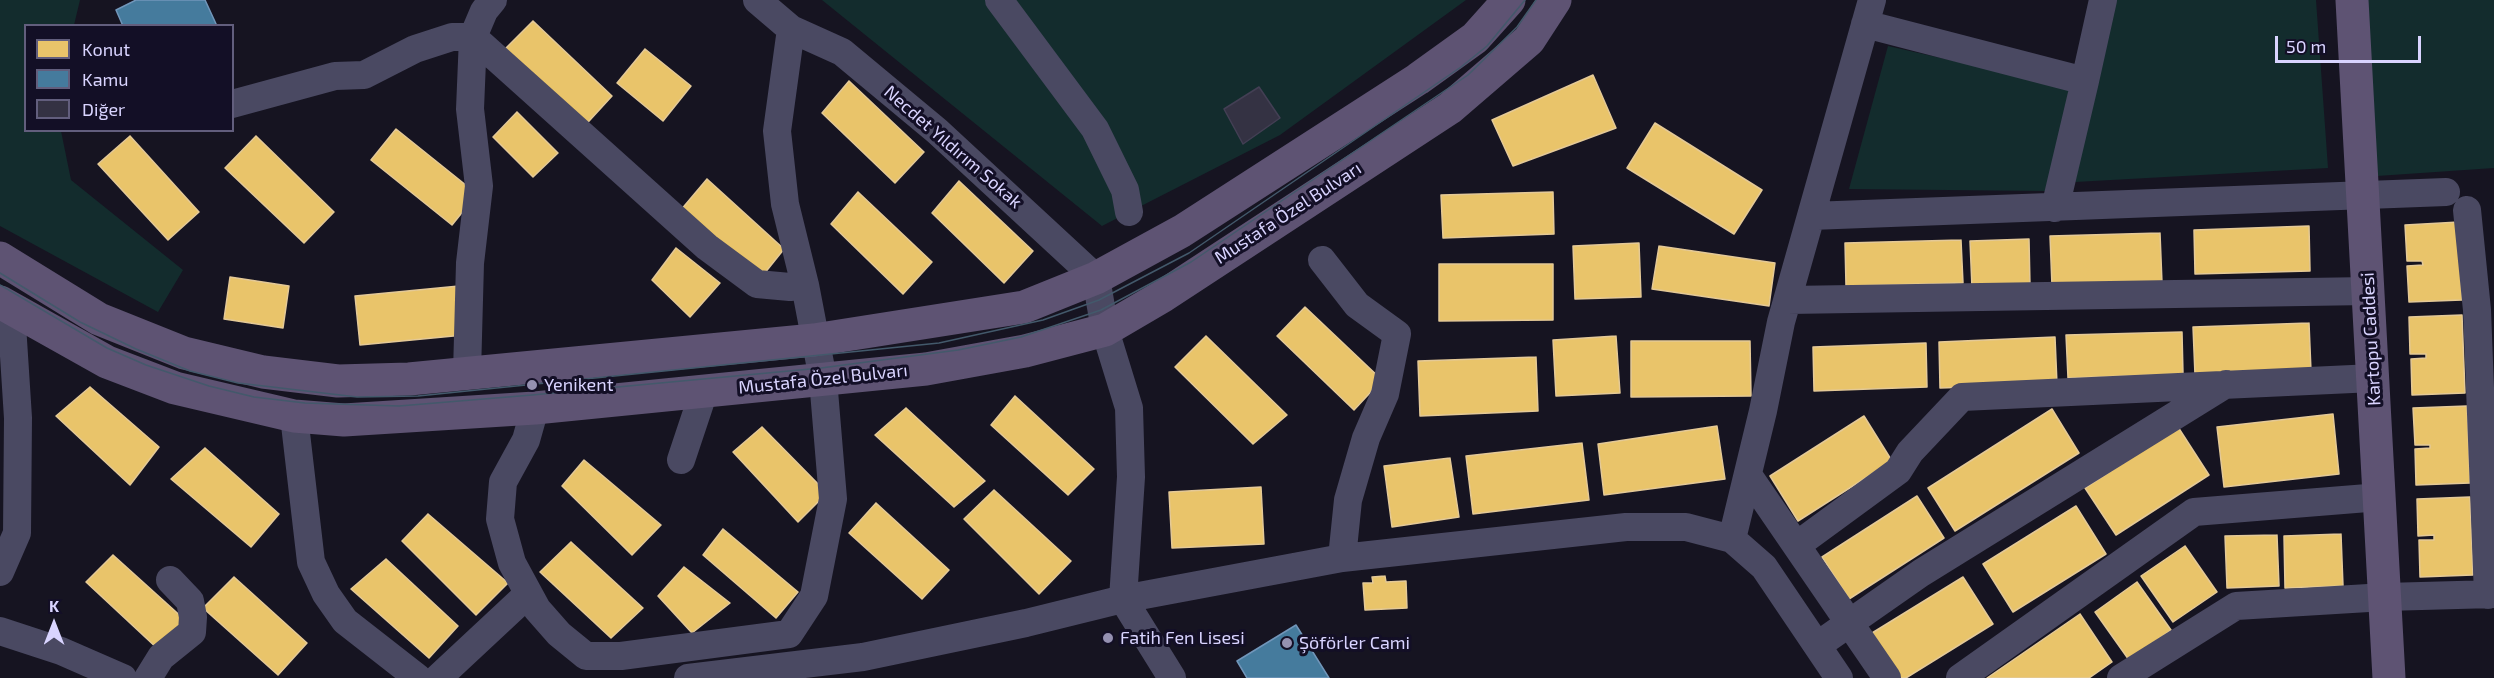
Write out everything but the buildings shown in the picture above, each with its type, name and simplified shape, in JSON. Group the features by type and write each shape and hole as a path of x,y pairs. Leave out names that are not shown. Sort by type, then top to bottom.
{"main road":[{"path":"0,258 99,319 195,356 263,372 338,381 467,374 814,340 1024,307 1096,278 1182,231 1418,79 1475,38 1509,0"},
{"name":"Mustafa Özel Bulvarı","path":"5,305 107,362 175,388 294,416 344,420 535,408 926,369 1025,351 1105,330 1163,296 1450,108 1529,40 1555,0"},
{"name":"Kartopu Caddesi","path":"2352,0 2389,678"}],"street":[{"path":"467,374 470,263 479,186 470,109 473,37 484,11 493,0"},
{"name":"Necdet Yıldırım Sokak","path":"757,0 791,29 842,52 937,131 1096,278"},
{"path":"999,0 1095,129 1125,190 1129,212"},
{"path":"2055,208 2103,0"},
{"path":"1732,539 1788,300 1868,12 2085,81"},
{"path":"535,408 526,440 503,482 500,519 512,563 537,609 559,634 586,656 621,656 789,634 814,596 833,499 824,379 814,340 805,285 785,204 777,131 791,29"},
{"path":"234,103 335,76 364,75 416,50 452,37 473,37 707,248 756,284 790,287 805,285"},
{"path":"1811,216 2363,197 2446,192"},
{"path":"2121,678 2236,606 2385,597 2491,584 2477,310 2467,210"},
{"path":"1322,260 1357,305 1397,334 1384,394 1366,438 1348,500 1342,558"},
{"path":"1096,278 1105,330 1129,408 1131,477 1123,599 1173,678"},
{"path":"1788,300 2369,291"},
{"path":"0,572 17,534 18,418 5,305"},
{"path":"1797,545 1898,471 1910,452 1962,397 2374,378"},
{"path":"1818,645 1921,573 2227,384"},
{"path":"681,460 704,391"},
{"path":"294,416 311,562 326,594 345,621 418,678"},
{"path":"1748,475 1887,678"},
{"path":"1960,678 2194,512 2380,497"},
{"path":"688,678 863,657 1026,623 1123,599 1342,558 1626,527 1686,527 1732,539 1764,567 1839,678"},
{"path":"148,678 161,657 192,632 193,617 190,601 170,580"},
{"path":"438,678 528,594"},
{"path":"0,631 61,651 123,678"}],"green space":[{"path":"0,0 80,0 74,24 24,24 24,132 61,132 71,180 183,270 158,312 0,226"},
{"path":"822,0 1466,0 1280,135 1102,226"},
{"path":"2116,0 2316,0 2328,168 2075,182"},
{"path":"2360,0 2494,0 2494,168 2377,176"},
{"path":"1888,46 2073,88 2045,191 1849,189"}],"tram line":[{"path":"0,273 80,322 136,349 190,371 238,383 357,397 418,396 939,343 1043,320 1099,300 1189,253 1461,67 1487,46 1525,0"},
{"path":"0,285 107,348 146,365 209,386 254,397 305,403 399,406 821,368 958,350 1021,337 1101,310 1191,262 1468,75 1517,27 1536,0"}],"place":[{"name":"Yenikent","path":"532,385"},
{"name":"Fatih Fen Lisesi","path":"1108,638"},
{"name":"Şöförler Cami","path":"1287,643"}]}
